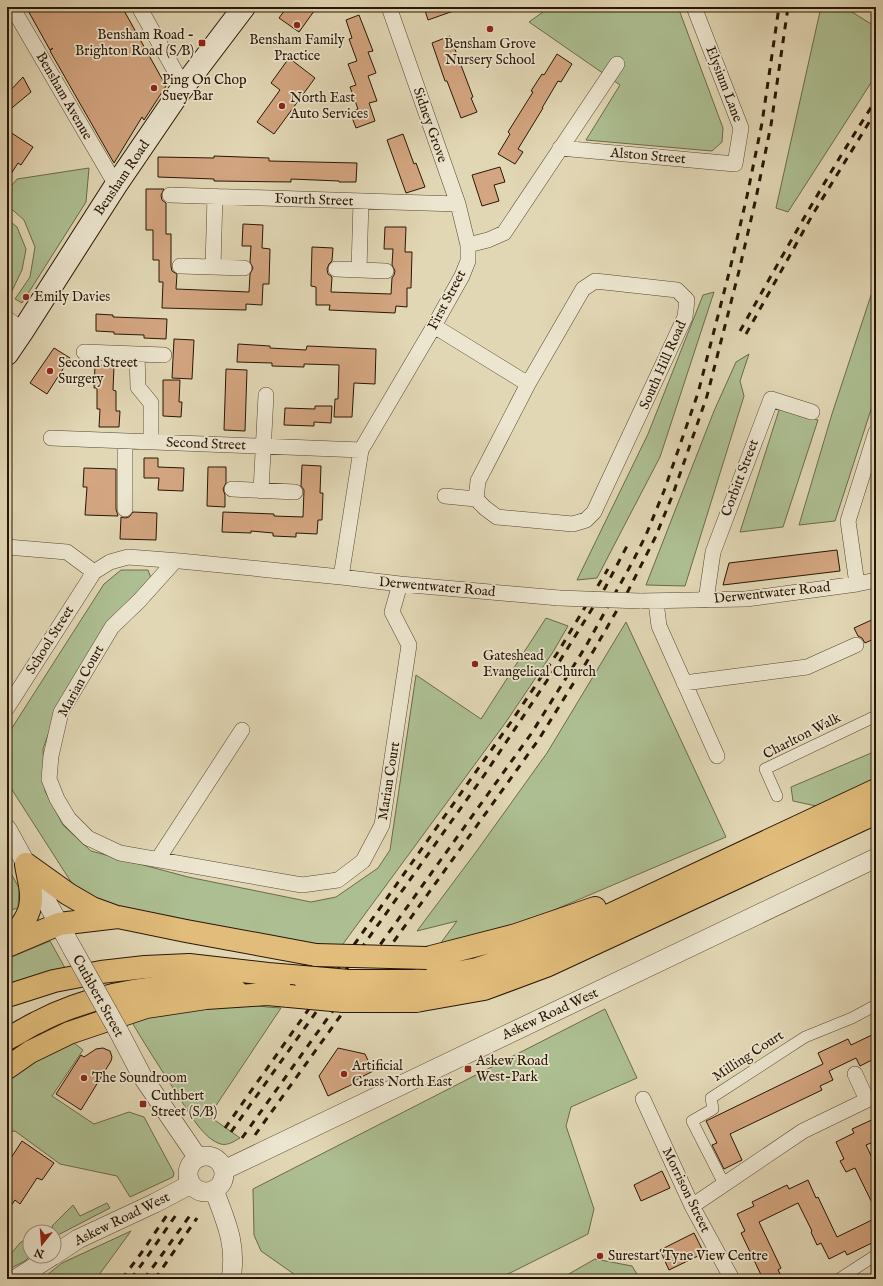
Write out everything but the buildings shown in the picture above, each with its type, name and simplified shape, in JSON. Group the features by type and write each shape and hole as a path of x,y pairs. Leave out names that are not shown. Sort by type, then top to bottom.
{"main road":[{"name":"Bensham Road","path":"7,354 15,327 184,87 244,7"},
{"path":"7,1068 30,1052 69,1033 146,1007 206,998 304,977 349,981 414,991 535,950 876,790"},
{"path":"7,996 54,981 101,972 145,967 189,965 268,984 289,996 343,1001 414,991 484,989 546,966 876,813"},
{"path":"26,864 68,894 92,908 118,917 316,955 427,958 516,935 705,870"},
{"path":"7,943 21,926 29,911 31,898 26,864"},
{"path":"7,946 59,924 118,917"},
{"path":"7,1023 30,1009 70,994 114,981 137,977 194,972 268,984"},
{"path":"7,1040 37,1022 77,1005 121,993 152,988 268,984"}],"street":[{"name":"Bensham Avenue","path":"12,7 116,185"},
{"path":"139,7 184,87"},
{"name":"Sidney Grove","path":"388,7 458,204 468,244"},
{"name":"Elysium Lane","path":"694,7 741,128 735,164"},
{"path":"468,244 488,240 504,233 617,64"},
{"name":"Alston Street","path":"560,148 735,164"},
{"name":"Fourth Street","path":"170,195 458,204"},
{"path":"213,267 215,196"},
{"path":"359,270 361,201"},
{"name":"First Street","path":"341,577 361,450 462,276 468,261 468,244"},
{"path":"180,266 244,268"},
{"path":"336,269 386,271"},
{"name":"South Hill Road","path":"595,281 677,290 687,300 685,317 594,512 586,520 573,524 497,517 476,499 478,481 528,384 583,289 595,281"},
{"path":"434,326 528,384"},
{"path":"84,352 164,355"},
{"path":"138,354 138,386 151,403 151,442"},
{"path":"261,491 266,395"},
{"name":"Corbitt Street","path":"706,600 713,552 771,399 812,412"},
{"path":"856,584 848,521 876,432"},
{"name":"Second Street","path":"51,438 361,450"},
{"path":"124,508 126,441"},
{"path":"232,489 295,492"},
{"path":"444,496 476,499"},
{"path":"7,547 67,552 94,572"},
{"name":"Derwentwater Road","path":"94,572 110,562 128,557 559,598 656,602 746,599 876,580"},
{"name":"Marian Court","path":"175,561 139,601 112,627 61,712 51,756 49,779 57,799 69,819 88,838 120,853 302,885 338,880 363,861 382,825 409,646 392,612 400,584"},
{"name":"School Street","path":"7,708 94,572"},
{"path":"656,602 659,626 717,756"},
{"path":"684,683 807,667 856,644"},
{"name":"Charlton Walk","path":"777,796 765,769 876,716"},
{"path":"158,859 242,730"},
{"name":"Cuthbert Street","path":"7,829 142,1076 198,1158"},
{"name":"Askew Road West","path":"224,1170 876,858"},
{"name":"Milling Court","path":"724,1184 692,1121 714,1109 711,1098 805,1037 852,1018 876,1005"},
{"path":"692,1206 803,1131 867,1100 855,1074"},
{"name":"Morrison Street","path":"643,1099 692,1206 732,1279"},
{"path":"205,1156 216,1159 220,1163 224,1170 224,1177 219,1187 214,1190 203,1192 197,1190 191,1184 188,1178 188,1171 190,1166 198,1158 205,1156"},
{"name":"Askew Road West","path":"62,1249 78,1239 155,1203 191,1184"},
{"path":"214,1190 228,1225 233,1245 233,1267 231,1279"},
{"path":"838,1279 876,1255"},
{"name":"Askew Road West","path":"16,1279 39,1264"}],"green space":[{"path":"550,7 678,7 723,128 722,142 712,151 586,140 620,85 529,22"},
{"path":"821,7 844,7 876,27 876,75 788,212 776,208"},
{"path":"89,168 86,202 22,303 15,299 30,277 35,247 24,220 7,205 7,191 17,179"},
{"path":"7,219 17,227 26,249 22,270 10,295 7,296"},
{"path":"876,280 876,394 835,521 799,525 832,414"},
{"path":"714,292 660,457 597,578 577,580 648,434 703,295"},
{"path":"749,354 740,381 744,396 685,586 646,585 714,411 736,362"},
{"path":"780,407 818,420 783,527 740,532"},
{"path":"121,570 148,570 151,578 56,712 43,749 45,791 63,825 91,851 188,877 311,902 336,897 378,868 390,850 416,675 481,719 546,618 568,626 553,652 506,722 340,948 323,948 104,903 73,885 7,782 7,737 10,731 104,584"},
{"path":"626,622 726,837 507,930 440,944 457,921 417,931 547,753"},
{"path":"876,751 876,780 816,806 793,801 791,787"},
{"path":"7,866 19,888 18,908 7,911"},
{"path":"50,941 65,968 7,989 7,959"},
{"path":"240,1003 281,1008 209,1116 240,1138 229,1144 221,1144 212,1140 195,1122 130,1019"},
{"path":"605,1009 637,1078 571,1107 566,1126 594,1209 588,1234 498,1279 301,1279 261,1251 254,1235 253,1189"},
{"path":"74,1043 83,1050 52,1096 94,1124 129,1112 144,1117 174,1173 173,1177 130,1197 117,1176 60,1164 15,1131 7,1132 7,1079 49,1051"},
{"path":"107,1203 110,1208 62,1233 62,1224 54,1224 73,1205 80,1216"},
{"path":"131,1231 96,1279 42,1279 62,1263"},
{"path":"22,1242 22,1262 7,1270 7,1257"},
{"path":"595,1259 632,1266 640,1279 560,1279"}],"railway":[{"path":"242,1138 531,734 586,646 646,535 664,491 698,393 730,269 762,123 779,7"},
{"path":"255,1135 539,739 627,593 655,538 673,494 707,396 739,271 771,125 788,7"},
{"path":"740,331 823,185 876,100"},
{"path":"746,334 813,214 876,111"},
{"path":"231,1132 485,774 556,667 605,588 627,546"},
{"path":"225,1128 511,722 558,652 608,569"},
{"path":"131,1279 178,1212"},
{"path":"144,1279 191,1214"},
{"path":"122,1279 167,1215"},
{"path":"155,1279 197,1218"}],"place":[{"name":"Bensham Family Practice","path":"297,25"},
{"name":"Bensham Grove Nursery School","path":"490,29"},
{"name":"Bensham Road - Brighton Road (S/B)","path":"202,43"},
{"name":"Ping On Chop Suey Bar","path":"154,88"},
{"name":"North East Auto Services","path":"282,106"},
{"name":"Emily Davies","path":"26,297"},
{"name":"Second Street Surgery","path":"50,371"},
{"name":"Gateshead Evangelical Church","path":"475,664"},
{"name":"Askew Road West-Park","path":"468,1069"},
{"name":"Artificial Grass North East","path":"344,1074"},
{"name":"The Soundroom","path":"84,1078"},
{"name":"Cuthbert Street (S/B)","path":"143,1104"},
{"name":"Surestart Tyne View Centre","path":"600,1256"}]}
